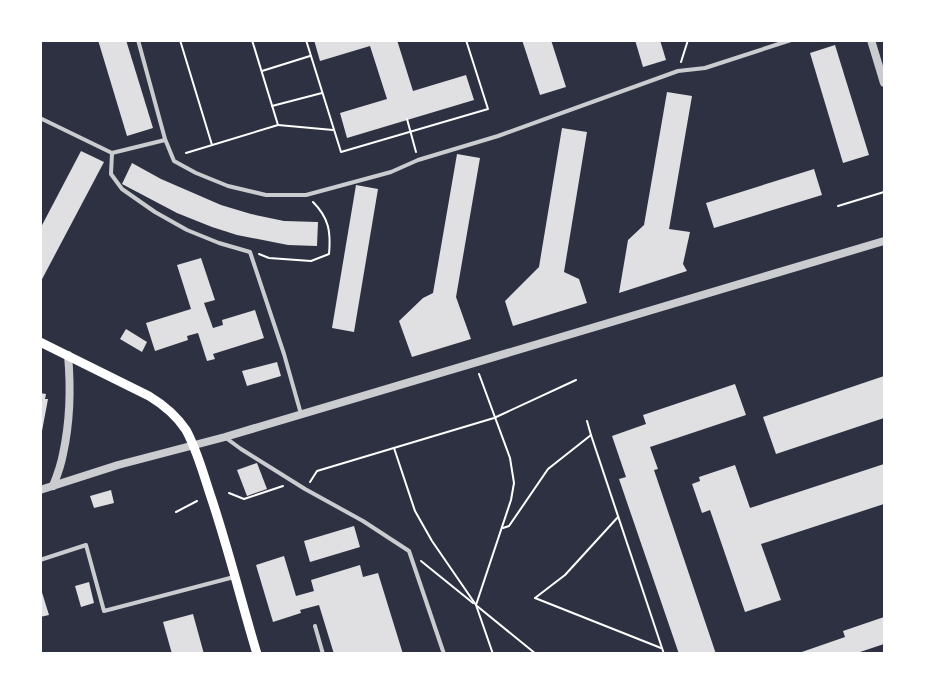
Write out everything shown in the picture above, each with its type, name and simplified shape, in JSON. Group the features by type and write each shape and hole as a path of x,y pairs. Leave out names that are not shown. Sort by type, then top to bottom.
{"main road":[{"path":"40,342 149,396 163,405 179,422 194,445 214,505 257,654"}],"street":[{"path":"871,40 885,83"},
{"path":"40,490 118,465 301,415 885,241"},
{"path":"53,486 63,456 67,424 70,393 68,355"}],"lane":[{"path":"138,40 165,140 174,161 228,186 266,195 306,195 390,172 418,160 498,136 678,71 705,68 791,40"},
{"path":"40,117 112,153 165,140"},
{"path":"112,153 111,174 122,189 155,212 187,230 250,252 284,354 301,415"},
{"path":"225,437 241,450 363,521 409,552 444,654"},
{"path":"40,560 86,545 104,611 234,577"},
{"path":"315,626 323,654"}],"path":[{"path":"180,40 212,145"},
{"path":"252,40 278,124"},
{"path":"306,40 341,152 488,109 466,40"},
{"path":"678,71 688,40"},
{"path":"262,72 310,56"},
{"path":"272,106 322,93"},
{"path":"407,120 418,160"},
{"path":"186,153 278,124 333,130"},
{"path":"838,206 885,192"},
{"path":"250,252 269,258 296,261 311,261 328,254 330,237 323,212 306,195"},
{"path":"475,363 510,458 514,483 502,529 476,605"},
{"path":"305,489 317,471 494,418 576,380"},
{"path":"587,422 664,654"},
{"path":"502,529 509,526 548,469 591,435"},
{"path":"394,448 415,511 432,541 476,605 493,654"},
{"path":"228,493 244,499 295,483"},
{"path":"176,512 197,501"},
{"path":"618,517 565,575 535,598 662,649"},
{"path":"409,552 536,654"}],"building":[{"path":"98,40 126,40 153,128 127,136"},
{"path":"314,40 397,40 413,91 466,75 474,100 347,138 340,113 387,99 370,46 320,61"},
{"path":"522,40 551,40 566,87 540,95"},
{"path":"635,40 660,40 666,60 643,67"},
{"path":"835,45 869,155 843,163 810,53"},
{"path":"667,92 692,96 669,229 690,232 683,264 687,271 619,293 628,240 644,225"},
{"path":"562,128 587,132 564,272 579,279 587,303 513,326 505,301 539,267"},
{"path":"81,151 104,162 40,283 40,229"},
{"path":"457,154 480,158 456,297 471,339 412,357 399,321 423,298 433,293"},
{"path":"132,163 161,179 221,205 284,221 318,222 317,246 288,245 237,235 177,213 122,184"},
{"path":"814,169 822,195 714,228 706,203"},
{"path":"356,185 378,189 354,332 332,328"},
{"path":"201,258 215,300 204,303 213,328 223,325 222,320 255,310 264,338 213,354 215,359 207,361 198,333 187,336 188,340 155,351 146,323 191,309 177,265"},
{"path":"126,329 147,342 142,352 120,339"},
{"path":"277,362 281,376 247,386 242,371"},
{"path":"884,376 884,418 776,454 763,417"},
{"path":"735,384 746,415 650,447 658,469 654,470 716,654 679,654 619,479 626,477 612,436 646,424 643,415"},
{"path":"40,393 46,394 45,399 48,399 42,431 40,431"},
{"path":"257,463 267,489 247,496 237,470"},
{"path":"884,464 884,504 761,544 781,600 745,612 710,510 702,513 692,484 700,481 699,477 735,465 750,508"},
{"path":"111,490 114,503 94,508 90,496"},
{"path":"354,526 360,547 310,562 304,541"},
{"path":"284,556 296,596 314,591 311,580 360,565 363,577 378,573 403,654 334,654 319,605 300,610 301,613 273,622 256,565"},
{"path":"89,582 94,603 81,607 75,586"},
{"path":"40,586 49,615 40,617"},
{"path":"193,614 204,654 172,654 163,622"},
{"path":"884,617 884,644 854,654 796,654 845,637 843,631"}]}
